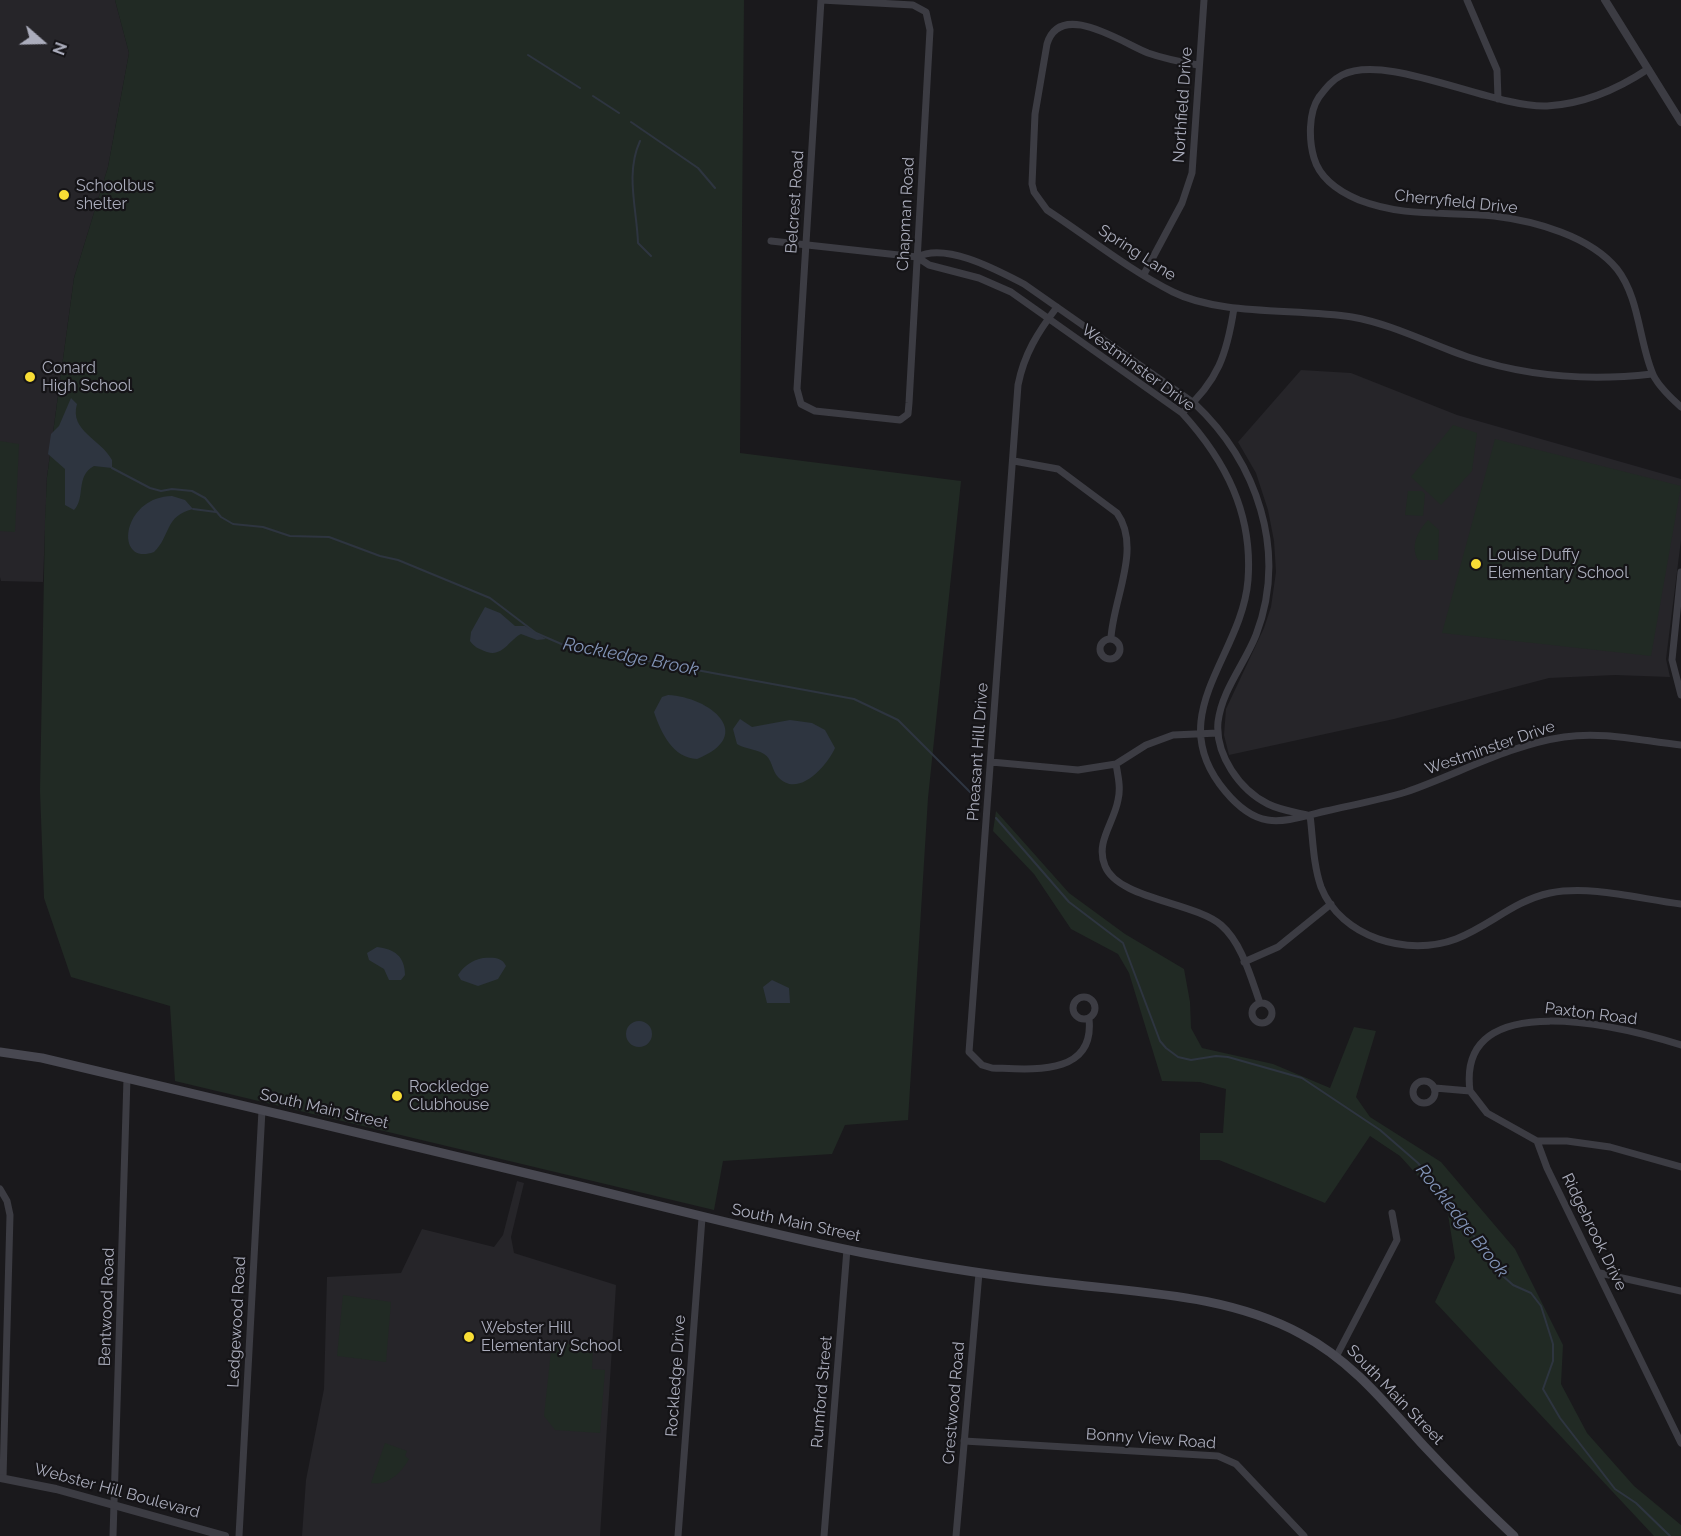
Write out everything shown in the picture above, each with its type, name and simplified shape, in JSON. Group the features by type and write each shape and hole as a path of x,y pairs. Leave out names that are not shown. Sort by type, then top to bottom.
{"main road":[{"name":"South Main Street","path":"0,1052 42,1058 702,1218 847,1249 979,1273 1205,1302 1276,1322 1337,1355 1358,1373 1465,1491 1514,1536"}],"street":[{"name":"Belcrest Road","path":"801,405 797,389 821,0"},
{"name":"Chapman Road","path":"801,405 815,411 891,420 900,420 908,414 930,30 926,12 913,5 821,0"},
{"name":"Northfield Drive","path":"1144,274 1182,203 1192,173 1204,0"},
{"path":"1467,0 1497,70 1498,99"},
{"path":"1605,0 1681,122"},
{"name":"Spring Lane","path":"1198,65 1170,60 1146,52 1084,22 1070,21 1056,26 1047,44 1035,114 1034,192 1047,210 1174,293 1234,308 1308,311 1356,318 1517,371 1580,377 1623,378 1652,374"},
{"name":"Cherryfield Drive","path":"1648,69 1614,88 1573,103 1545,106 1498,99 1396,72 1371,70 1344,74 1328,85 1317,101 1310,144 1316,164 1325,179 1339,189 1377,206 1416,214 1496,216 1534,225 1586,243 1605,256 1619,272 1628,290 1652,374"},
{"name":"Westminster Drive","path":"771,240 806,246 917,257 929,265 979,278 1011,292 1182,413 1198,431 1226,472 1245,519 1248,579 1243,611 1229,650 1205,696 1200,732 1203,751 1216,779 1242,809 1260,818 1280,822 1404,792 1537,743 1564,737 1612,736 1678,745"},
{"name":"Westminster Drive","path":"917,257 929,251 966,258 994,268 1024,284 1194,403 1218,426 1245,468 1260,505 1268,552 1267,582 1257,633 1228,689 1220,715 1218,733 1232,771 1251,792 1278,808 1310,815"},
{"name":"Pheasant Hill Drive","path":"1057,307 1047,319 1022,364 1018,385 969,1052 982,1065 992,1068 1058,1068 1073,1059 1083,1048 1090,1029 1089,1018"},
{"path":"1182,413 1194,403 1212,381 1223,359 1234,308"},
{"path":"1652,374 1681,406"},
{"path":"1014,461 1059,469 1117,513 1122,520 1127,537 1126,552 1111,638"},
{"path":"1681,572 1672,660 1674,678 1681,696"},
{"path":"991,762 1078,770 1116,764 1163,738 1200,732 1218,733"},
{"path":"1678,745 1681,738"},
{"path":"1116,764 1120,787 1118,801 1104,835 1102,851 1108,873 1126,886 1215,921 1230,935 1244,962 1260,1003"},
{"path":"1310,815 1318,878 1331,904 1352,925 1371,936 1414,946 1459,938 1512,906 1551,893 1591,892 1681,904"},
{"path":"1244,962 1278,947 1331,904"},
{"name":"Paxton Road","path":"1470,1091 1468,1078 1473,1059 1486,1038 1505,1027 1527,1021 1596,1025 1646,1034 1681,1045"},
{"name":"Bentwood Road","path":"113,1536 127,1078"},
{"path":"1435,1088 1470,1091 1487,1113 1537,1141 1567,1141 1610,1147 1681,1167"},
{"name":"Ledgewood Road","path":"239,1536 262,1110"},
{"name":"Ridgebrook Drive","path":"1537,1141 1547,1168 1681,1443"},
{"path":"0,1189 7,1201 10,1215 4,1276 2,1478"},
{"path":"1337,1355 1397,1240 1392,1214"},
{"name":"Rockledge Drive","path":"678,1536 702,1218"},
{"name":"Rumford Street","path":"824,1536 847,1249"},
{"name":"Crestwood Road","path":"956,1536 979,1273"},
{"path":"1600,1273 1681,1291"},
{"name":"Bonny View Road","path":"964,1441 1218,1456 1236,1464 1304,1536"},
{"name":"Webster Hill Boulevard","path":"2,1478 56,1489 225,1536"}],"shaded area":[{"name":"Conard High School","path":"0,0 115,0 129,53 108,167 74,278 47,477 43,582 1,581 0,577"},
{"path":"115,0 744,0 740,453 961,481 928,798 908,1120 845,1125 832,1154 723,1161 714,1210 175,1081 170,1006 71,977 44,898 40,791 45,520 47,477 74,278 108,167 129,53"},
{"name":"Louise Duffy Elementary School","path":"1301,370 1351,373 1457,415 1681,479 1681,540 1666,659 1670,677 1615,675 1549,678 1394,719 1229,755 1224,735 1226,709 1264,628 1271,607 1276,572 1274,541 1268,510 1256,473 1238,442"},
{"path":"71,398 77,404 76,413 82,428 112,460 112,468 94,466 88,470 82,481 78,505 74,510 65,505 65,469 48,454 51,434 59,426"},
{"path":"1453,425 1477,433 1472,471 1441,505 1411,477"},
{"path":"1495,439 1681,486 1651,656 1442,633"},
{"path":"0,441 19,444 15,532 0,531"},
{"path":"1408,491 1422,491 1425,494 1423,516 1405,515"},
{"path":"172,496 185,500 193,509 177,516 172,521 154,552 141,554 133,550 129,541 129,530 133,518 142,507 155,499"},
{"path":"1428,520 1439,530 1438,560 1418,560 1415,549 1416,538"},
{"path":"485,607 500,613 515,626 525,626 546,639 537,640 521,634 497,652 479,649 470,641 471,632"},
{"path":"668,695 699,702 721,719 725,729 724,739 715,749 697,759 689,758 669,743 654,712 662,697"},
{"path":"740,719 752,727 790,720 812,723 825,730 835,748 826,763 811,778 794,784 786,783 778,777 767,756 737,744 733,729"},
{"path":"996,811 1069,893 1125,934 1184,969 1190,1002 1191,1028 1202,1048 1273,1064 1330,1088 1354,1027 1376,1031 1356,1097 1370,1117 1441,1162 1515,1249 1563,1345 1561,1384 1587,1433 1634,1486 1681,1525 1681,1536 1654,1536 1435,1302 1455,1258 1447,1208 1400,1156 1370,1136 1325,1203 1219,1160 1200,1160 1200,1133 1223,1133 1226,1089 1200,1082 1162,1081 1129,973 1118,954 1071,929 1034,874 993,831"},
{"path":"377,947 389,950 401,958 405,975 401,980 389,980 384,969 369,960 367,953"},
{"path":"483,958 496,958 504,963 506,966 498,979 478,986 461,980 458,975 463,969"},
{"path":"772,980 789,988 790,1003 767,1003 763,987"},
{"path":"639,1021 648,1025 652,1034 648,1043 639,1047 630,1043 626,1034 630,1025"},
{"name":"Webster Hill Elementary School","path":"517,1181 524,1183 511,1237 514,1253 616,1285 600,1536 302,1536 306,1480 324,1389 327,1277 401,1273 422,1229 494,1247 503,1235"},
{"path":"343,1295 391,1302 386,1362 337,1356"},
{"path":"552,1342 593,1346 592,1369 605,1370 600,1433 555,1430 544,1416"},
{"path":"385,1443 407,1451 405,1456 409,1459 393,1477 383,1482 371,1483"}],"waterway":[{"path":"528,55 580,88"},
{"path":"593,96 619,113"},
{"path":"631,122 698,168 715,188"},
{"path":"640,141 633,166 633,192 638,243 651,256"},
{"name":"Rockledge Brook","path":"112,468 150,488 161,491 172,489 192,491 205,498 221,517 233,524 263,527 290,536 329,537 380,556 398,560 490,598 536,633 566,646 854,699 898,720 975,797"},
{"path":"193,509 216,512"},
{"name":"Rockledge Brook","path":"996,818 1069,902 1123,943 1160,1041 1166,1048 1178,1057 1191,1060 1216,1056 1228,1057 1302,1078 1380,1130 1418,1163 1462,1217 1494,1268 1513,1285 1531,1293 1541,1306 1553,1344 1553,1361 1543,1389 1560,1418 1615,1489 1636,1503 1670,1536"}],"place":[{"name":"Schoolbus shelter","path":"64,195"},
{"name":"Conard High School","path":"30,377"},
{"name":"Louise Duffy Elementary School","path":"1476,564"},
{"name":"Rockledge Clubhouse","path":"397,1096"},
{"name":"Webster Hill Elementary School","path":"469,1337"}]}
